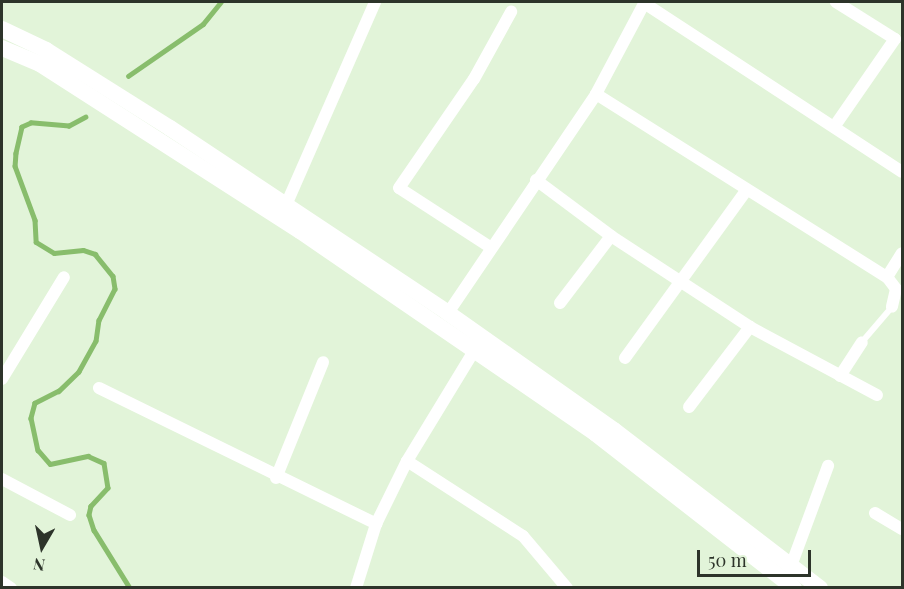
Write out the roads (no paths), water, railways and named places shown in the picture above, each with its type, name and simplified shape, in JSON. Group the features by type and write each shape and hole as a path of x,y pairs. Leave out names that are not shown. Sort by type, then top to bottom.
{"main road":[{"path":"2,29 46,50 448,313 614,430 820,588"},
{"path":"2,48 40,64 300,231 605,441 794,588"}],"street":[{"path":"286,205 375,2"},
{"path":"448,313 490,247 596,94 644,2 903,171"},
{"path":"834,127 899,41 836,2"},
{"path":"490,247 399,188 474,79 511,12"},
{"path":"596,94 746,191 887,277 896,289 892,307"},
{"path":"536,180 612,236 750,327 877,395"},
{"path":"625,358 746,191"},
{"path":"560,303 612,236"},
{"path":"887,277 902,253"},
{"path":"2,379 64,277"},
{"path":"689,407 750,327"},
{"path":"840,376 862,342"},
{"path":"356,588 376,524 407,462 474,351"},
{"path":"276,478 323,362"},
{"path":"99,388 276,478 376,524"},
{"path":"407,462 523,536 567,588"},
{"path":"792,566 828,466"},
{"path":"2,479 70,515"},
{"path":"875,513 903,529"},
{"path":"2,582 11,588"}],"lane":[{"path":"862,342 892,307"}],"waterway":[{"path":"128,76 203,24 221,2"},
{"path":"86,117 69,126 31,123 22,127 16,153 15,166 35,220 36,242 54,253 83,250 95,254 113,276 115,289 99,320 96,341 79,372 59,391 35,403 31,418 38,450 50,464 88,456 104,463 108,488 91,506 89,515 94,530 130,588"}]}
